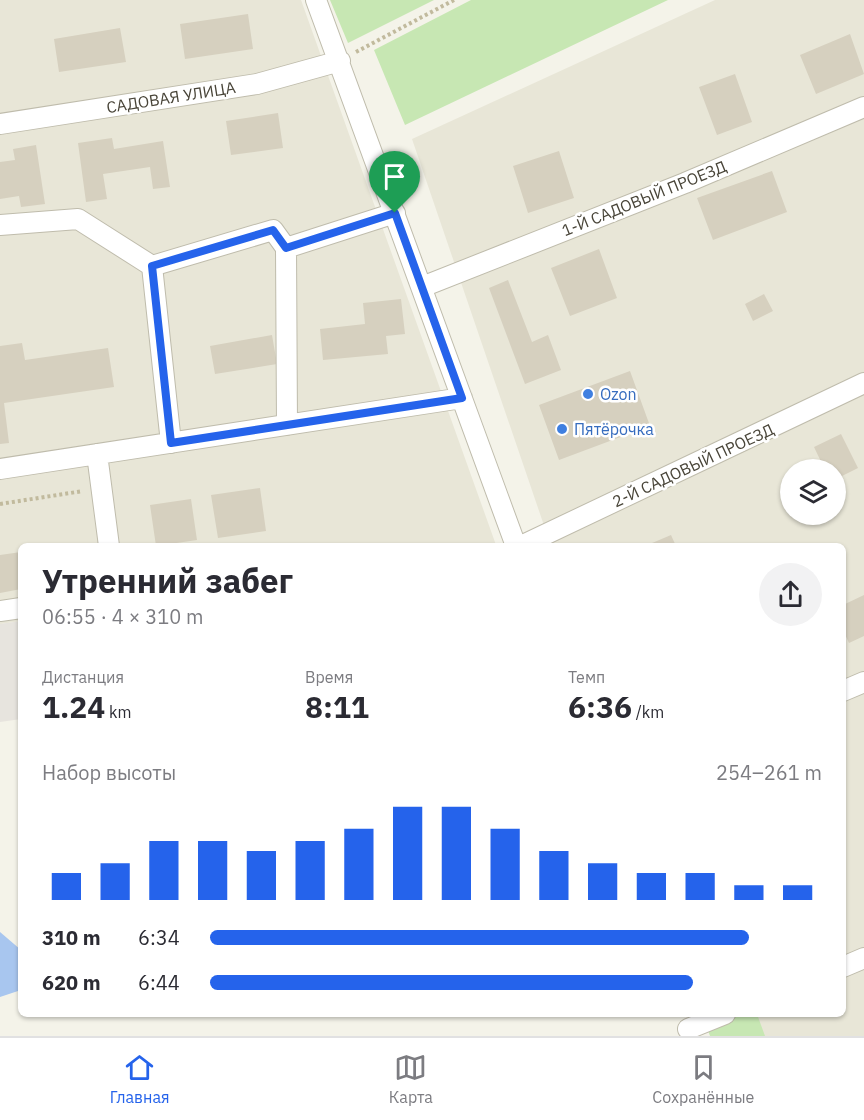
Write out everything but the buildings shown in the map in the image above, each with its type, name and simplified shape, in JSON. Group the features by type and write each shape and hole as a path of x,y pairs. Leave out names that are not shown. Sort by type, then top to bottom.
{"street":[{"path":"316,0 515,543"},
{"name":"САДОВАЯ УЛИЦА","path":"0,124 257,84 340,61"},
{"name":"1-Й САДОВЫЙ ПРОЕЗД","path":"422,287 685,183 864,107"},
{"path":"286,248 395,213"},
{"path":"0,225 78,219 152,266 273,230 286,248 287,425"},
{"path":"152,266 171,443"},
{"name":"2-Й САДОВЫЙ ПРОЕЗД","path":"527,543 864,383"},
{"path":"0,469 462,398"},
{"path":"97,454 110,543"},
{"path":"0,611 18,608"},
{"path":"846,690 864,682"},
{"path":"846,966 864,958"},
{"path":"687,1026 716,1017"}],"path":[{"path":"340,61 454,0"},
{"path":"0,504 102,489"}],"shaded area":[{"path":"0,0 301,0 495,543 18,543 18,621 0,624"},
{"path":"715,0 864,0 864,1036 718,1036 712,1017 846,1017 846,543 550,543 412,139"},
{"path":"18,621 18,719 0,722 0,624"}],"green space":[{"path":"330,0 434,0 348,43"},
{"path":"471,0 668,0 405,125 374,50"},
{"path":"703,1017 758,1017 765,1036 710,1036"}],"water":[{"path":"0,932 18,947 18,991 0,997"}],"place":[{"name":"Ozon","path":"588,394"},
{"name":"Пятёрочка","path":"562,429"}],"route":[{"path":"395,213 462,398 171,443 152,266 273,230 286,248 395,213"}]}
